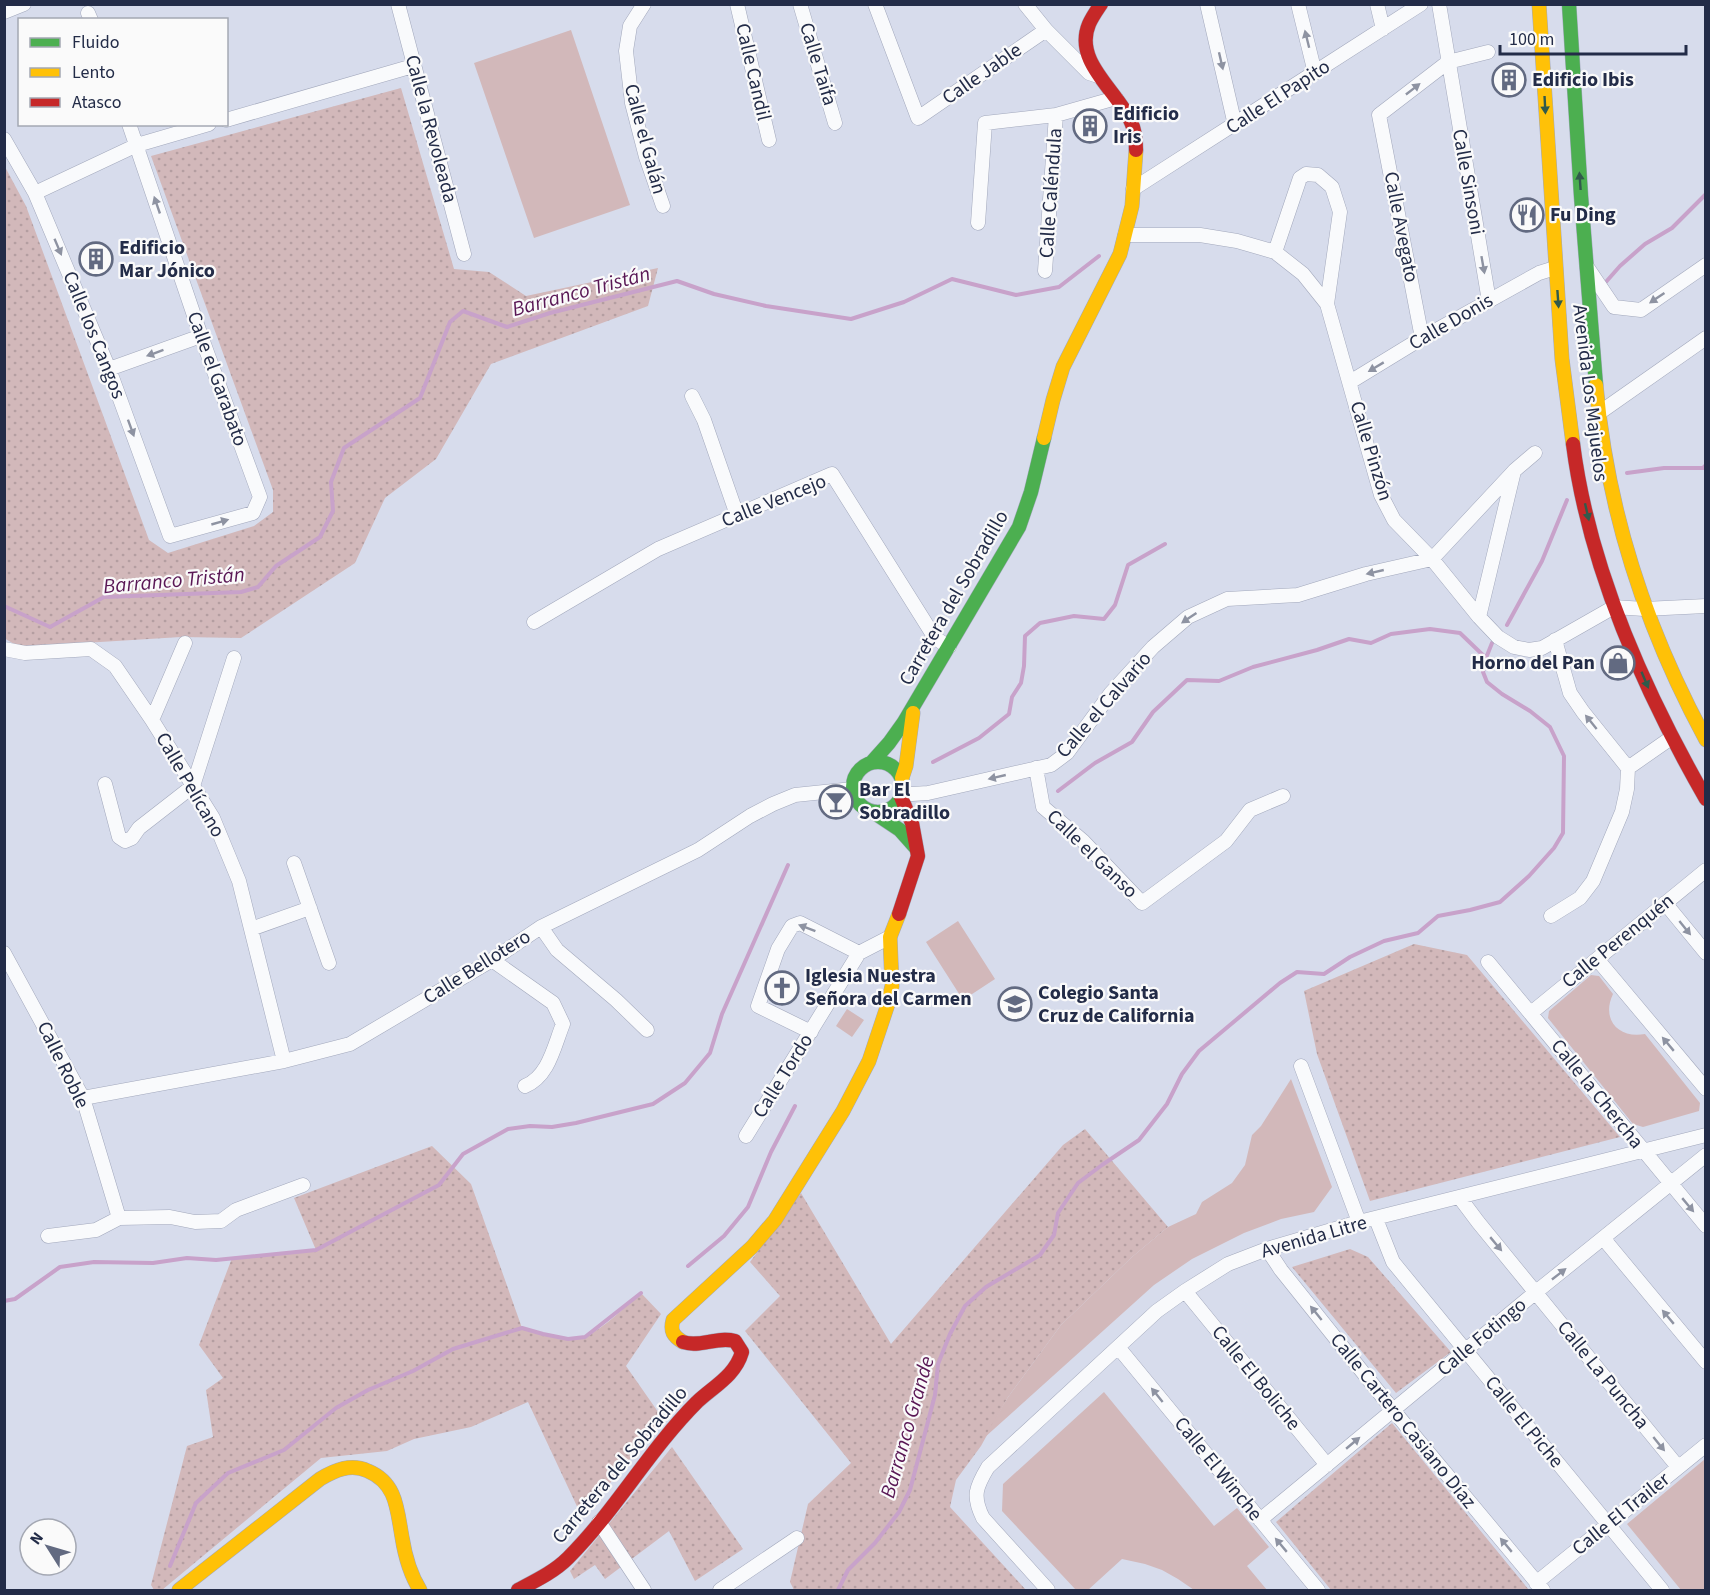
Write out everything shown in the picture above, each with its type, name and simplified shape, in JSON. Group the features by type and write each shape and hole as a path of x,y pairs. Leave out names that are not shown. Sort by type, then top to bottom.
{"main road":[{"name":"Carretera del Sobradillo","path":"873,762 894,740 914,708 1019,527 1027,507 1044,429 1058,380 1070,351 1116,265 1125,236 1133,189 1136,132 1116,98 1099,76 1087,49 1085,38 1092,15 1101,4"},
{"name":"Avenida Los Majuelos","path":"1539,4 1571,266 1613,495 1644,609 1700,715 1706,740"},
{"name":"Avenida Los Majuelos","path":"1569,4 1571,266 1562,359 1575,459 1597,556 1614,608 1671,738 1706,799"},
{"name":"Carretera del Sobradillo","path":"518,1590 534,1587 566,1560 689,1411 737,1368 742,1352 735,1341 721,1338 685,1345 673,1335 671,1328 673,1320 752,1247 775,1220 843,1111 869,1061 888,1004 891,986 890,937 918,856 902,789 914,708"},
{"path":"873,812 891,808 902,789 895,768 889,764 873,762 858,771 854,779 855,798 862,806 900,830 916,848"},
{"path":"179,1590 320,1479 334,1470 357,1467 378,1476 392,1489 399,1511 408,1563 420,1590"}],"street":[{"path":"4,12 24,4"},
{"name":"Calle la Revoleada","path":"398,4 464,254"},
{"name":"Calle el Galán","path":"645,4 630,27 626,51 632,104 663,206"},
{"name":"Calle Candil","path":"737,4 769,140"},
{"name":"Calle Taifa","path":"800,4 835,123"},
{"name":"Calle Jable","path":"875,4 918,118 1046,30"},
{"path":"1025,4 1046,30 1089,73 1099,76"},
{"path":"1208,4 1235,125"},
{"path":"1298,4 1315,73"},
{"path":"1377,4 1383,29"},
{"name":"Calle El Papito","path":"1133,189 1421,4"},
{"name":"Calle Sinsoni","path":"1439,4 1489,301"},
{"path":"1448,62 1488,52"},
{"name":"Calle Avegato","path":"1422,338 1379,116 1448,62"},
{"path":"228,119 413,66"},
{"path":"978,223 985,123 1056,114 1116,98"},
{"name":"Calle Caléndula","path":"1045,271 1056,114"},
{"name":"Calle el Garabato","path":"130,126 201,336 261,497 253,513 170,536"},
{"path":"35,193 137,146 202,126"},
{"name":"Calle los Cangos","path":"4,139 35,193 109,369 170,536"},
{"path":"1275,252 1300,178 1305,174 1318,175 1332,187 1340,212 1327,304"},
{"name":"Calle Pinzón","path":"1125,236 1200,235 1237,241 1275,252 1303,274 1327,304 1381,495 1394,520 1432,559 1498,637 1521,649 1542,648 1614,608"},
{"path":"1571,266 1614,307 1641,310 1706,266"},
{"name":"Calle Donis","path":"1350,382 1422,338 1539,273 1571,266"},
{"path":"109,369 201,336"},
{"path":"1599,413 1706,338"},
{"path":"692,396 704,420 737,515"},
{"path":"1432,559 1515,470 1535,453"},
{"path":"1479,617 1515,470"},
{"name":"Calle Vencejo","path":"534,622 658,549 832,474 936,638 949,647"},
{"name":"Calle el Calvario","path":"902,789 912,794 928,793 1051,765 1067,753 1111,693 1153,647 1188,617 1214,603 1240,597 1298,596 1366,574 1432,559"},
{"path":"1614,608 1705,606"},
{"path":"1551,916 1580,898 1593,881 1622,812 1627,789 1628,768 1570,693 1555,640"},
{"path":"152,720 184,643"},
{"name":"Calle Pelícano","path":"4,649 25,653 91,649 115,666 152,720 213,818 239,881 284,1061"},
{"path":"105,784 119,837 125,841 132,838 139,828 193,786 234,658"},
{"path":"1628,768 1671,738"},
{"name":"Calle el Ganso","path":"1036,768 1043,807 1083,841 1142,903 1226,841 1250,810 1283,796"},
{"name":"Calle Bellotero","path":"83,1098 284,1061 350,1044 492,960 541,927 698,850 773,804 795,795 853,789"},
{"path":"294,863 329,963"},
{"name":"Calle Perenquén","path":"1531,1013 1706,870"},
{"path":"1665,903 1706,953"},
{"path":"250,929 310,908"},
{"path":"810,1032 758,1006 778,949 792,926 800,923 859,953 890,937"},
{"path":"541,927 557,950 616,1000 647,1030"},
{"name":"Calle Roble","path":"4,953 83,1098 119,1218"},
{"name":"Calle Tordo","path":"746,1136 859,953"},
{"path":"1597,959 1706,1089"},
{"path":"492,960 553,1003 563,1024 544,1072 535,1082 525,1086"},
{"name":"Calle la Chercha","path":"1488,962 1706,1226"},
{"path":"1300,1066 1359,1222"},
{"name":"Avenida Litre","path":"1048,1590 983,1518 977,1505 977,1486 988,1467 1157,1311 1185,1291 1228,1264 1267,1249 1359,1222 1706,1136"},
{"name":"Calle Fotingo","path":"1260,1520 1706,1155"},
{"path":"48,1236 96,1230 119,1218 170,1217 195,1222 221,1221 236,1210 303,1185"},
{"name":"Calle La Puncha","path":"1460,1198 1678,1467"},
{"name":"Calle El Piche","path":"1376,1218 1392,1262 1662,1590"},
{"path":"1603,1238 1706,1362"},
{"name":"Calle Cartero Casiano Díaz","path":"1267,1249 1281,1270 1393,1410 1540,1587"},
{"name":"Calle El Boliche","path":"1185,1291 1327,1465"},
{"name":"Calle El Winche","path":"1118,1347 1318,1590"},
{"name":"Calle El Trailer","path":"1540,1587 1607,1524 1706,1445"},
{"path":"599,1522 644,1590"},
{"path":"720,1590 796,1538"}],"shaded area":[{"path":"571,30 630,205 534,238 474,63"},
{"path":"401,88 454,269 489,272 526,296 658,268 648,306 491,364 436,459 385,498 355,563 241,638 181,637 19,647 4,638 4,165 26,206 149,540 168,553 254,526 273,512 273,490 151,156"},
{"path":"958,921 995,979 963,1000 926,942"},
{"path":"1414,944 1467,955 1620,1137 1370,1201 1317,1054 1304,991"},
{"path":"1591,975 1599,976 1613,994 1609,1012 1614,1025 1627,1033 1645,1034 1700,1103 1699,1111 1643,1127 1633,1124 1548,1018 1549,1011"},
{"path":"847,1009 864,1020 852,1037 836,1026"},
{"path":"1291,1079 1332,1187 1314,1212 1281,1219 1244,1233 1192,1259 1154,1285 984,1438 1008,1397 1061,1325 1132,1257 1168,1227 1196,1214 1202,1202 1232,1183 1245,1165 1252,1135 1261,1126"},
{"path":"1085,1129 1168,1227 1132,1257 1061,1325 1008,1397 981,1446 956,1480 950,1507 1026,1590 794,1590 790,1582 808,1504 851,1463 745,1331 780,1296 750,1262 801,1193 891,1344 1063,1145"},
{"path":"432,1146 471,1184 522,1328 554,1338 571,1339 586,1336 601,1327 641,1293 661,1314 626,1366 663,1419 582,1517 528,1402 471,1427 414,1439 387,1451 321,1458 162,1590 154,1590 151,1585 187,1446 213,1437 206,1390 223,1378 199,1345 232,1258 316,1250 294,1198"},
{"path":"1350,1249 1368,1257 1451,1352 1396,1393 1292,1267"},
{"path":"1104,1392 1214,1526 1237,1508 1269,1547 1247,1566 1267,1590 1194,1590 1162,1570 1122,1559 1088,1590 1076,1590 1002,1511 1003,1484"},
{"path":"1392,1423 1529,1590 1331,1590 1276,1522"},
{"path":"672,1447 743,1549 695,1581 669,1531 605,1579 595,1565 574,1579 570,1571"},
{"path":"1705,1459 1705,1590 1681,1590 1627,1524"}],"waterway":[{"path":"1605,283 1645,244 1672,228 1706,194"},
{"name":"Barranco Tristán","path":"4,606 50,627 104,597 241,592 258,587 276,566 320,537 333,511 331,482 344,448 420,398 450,322 463,311 507,327 550,313 677,281 714,294 766,306 851,319 904,302 952,279 1016,295 1059,287 1099,256"},
{"name":"Barranco Grande","path":"1627,473 1664,468 1703,468 1706,465"},
{"name":"Barranco Grande","path":"1507,625 1542,561 1567,500"},
{"path":"933,762 979,738 1009,714 1012,697 1021,683 1025,636 1040,623 1074,616 1104,619 1115,605 1128,565 1165,544"},
{"path":"1058,791 1095,763 1132,742 1153,712 1187,680 1219,681 1253,667 1349,639 1371,643 1391,634 1430,629 1460,633 1486,658"},
{"name":"Barranco Grande","path":"838,1590 848,1570 875,1543 899,1512 910,1490 935,1395 938,1364 965,1306 986,1287 1040,1255 1054,1235 1058,1213 1078,1183 1139,1140 1167,1104 1182,1074 1199,1051 1280,983 1297,972 1324,974 1350,957 1384,941 1418,933 1438,916 1500,902 1529,876 1554,848 1563,833 1564,756 1550,727 1487,682 1483,672 1492,643"},
{"path":"4,1301 15,1299 60,1267 94,1262 153,1263 187,1258 216,1260 316,1250 439,1185 463,1154 508,1129 530,1126 552,1127 576,1123 653,1104 685,1083 710,1053 722,1014 788,865"},
{"path":"688,1266 724,1236 748,1207 771,1152 795,1106"},
{"path":"170,1566 196,1503 228,1473 284,1450 336,1408 453,1349 522,1328 568,1339 585,1337 641,1293"}],"traffic: fast":[{"path":"1569,4 1596,385"},
{"path":"872,762 904,722 1019,527 1031,492 1044,438"},
{"path":"873,762 883,762 896,769 903,782 903,787 903,792 896,805 883,812 873,812 864,808 857,801 853,792 853,782 857,773 864,766 873,762"},
{"path":"873,812 900,830 916,848"}],"traffic: slow":[{"path":"1539,4 1562,359 1573,444"},
{"path":"1044,438 1063,367 1120,254 1132,206 1136,150"},
{"path":"1596,385 1601,432 1610,478 1633,569 1665,656 1706,740"},
{"path":"902,778 906,766 913,713"},
{"path":"683,1342 673,1333 673,1320 752,1247 775,1220 843,1111 869,1061 892,986 890,937 899,914"},
{"path":"179,1590 320,1479 337,1470 349,1468 362,1469 378,1476 390,1490 397,1507 408,1565 420,1590"}],"traffic: jam":[{"path":"1101,4 1089,24 1086,38 1087,51 1099,76 1125,110 1131,122 1136,150"},
{"path":"1573,444 1592,537 1622,628 1661,716 1706,799"},
{"path":"899,914 918,856 912,823 901,797"},
{"path":"518,1590 551,1572 568,1558 602,1520 663,1440 697,1402 729,1374 742,1352 735,1341 721,1340 696,1344 683,1342"}],"place":[{"name":"Edificio Ibis","path":"1509,80"},
{"name":"Edificio Iris","path":"1090,126"},
{"name":"Fu Ding","path":"1527,215"},
{"name":"Edificio Mar Jónico","path":"96,259"},
{"name":"Horno del Pan","path":"1618,663"},
{"name":"Bar El Sobradillo","path":"836,802"},
{"name":"Iglesia Nuestra Señora del Carmen","path":"782,988"},
{"name":"Colegio Santa Cruz de California","path":"1015,1004"}]}
